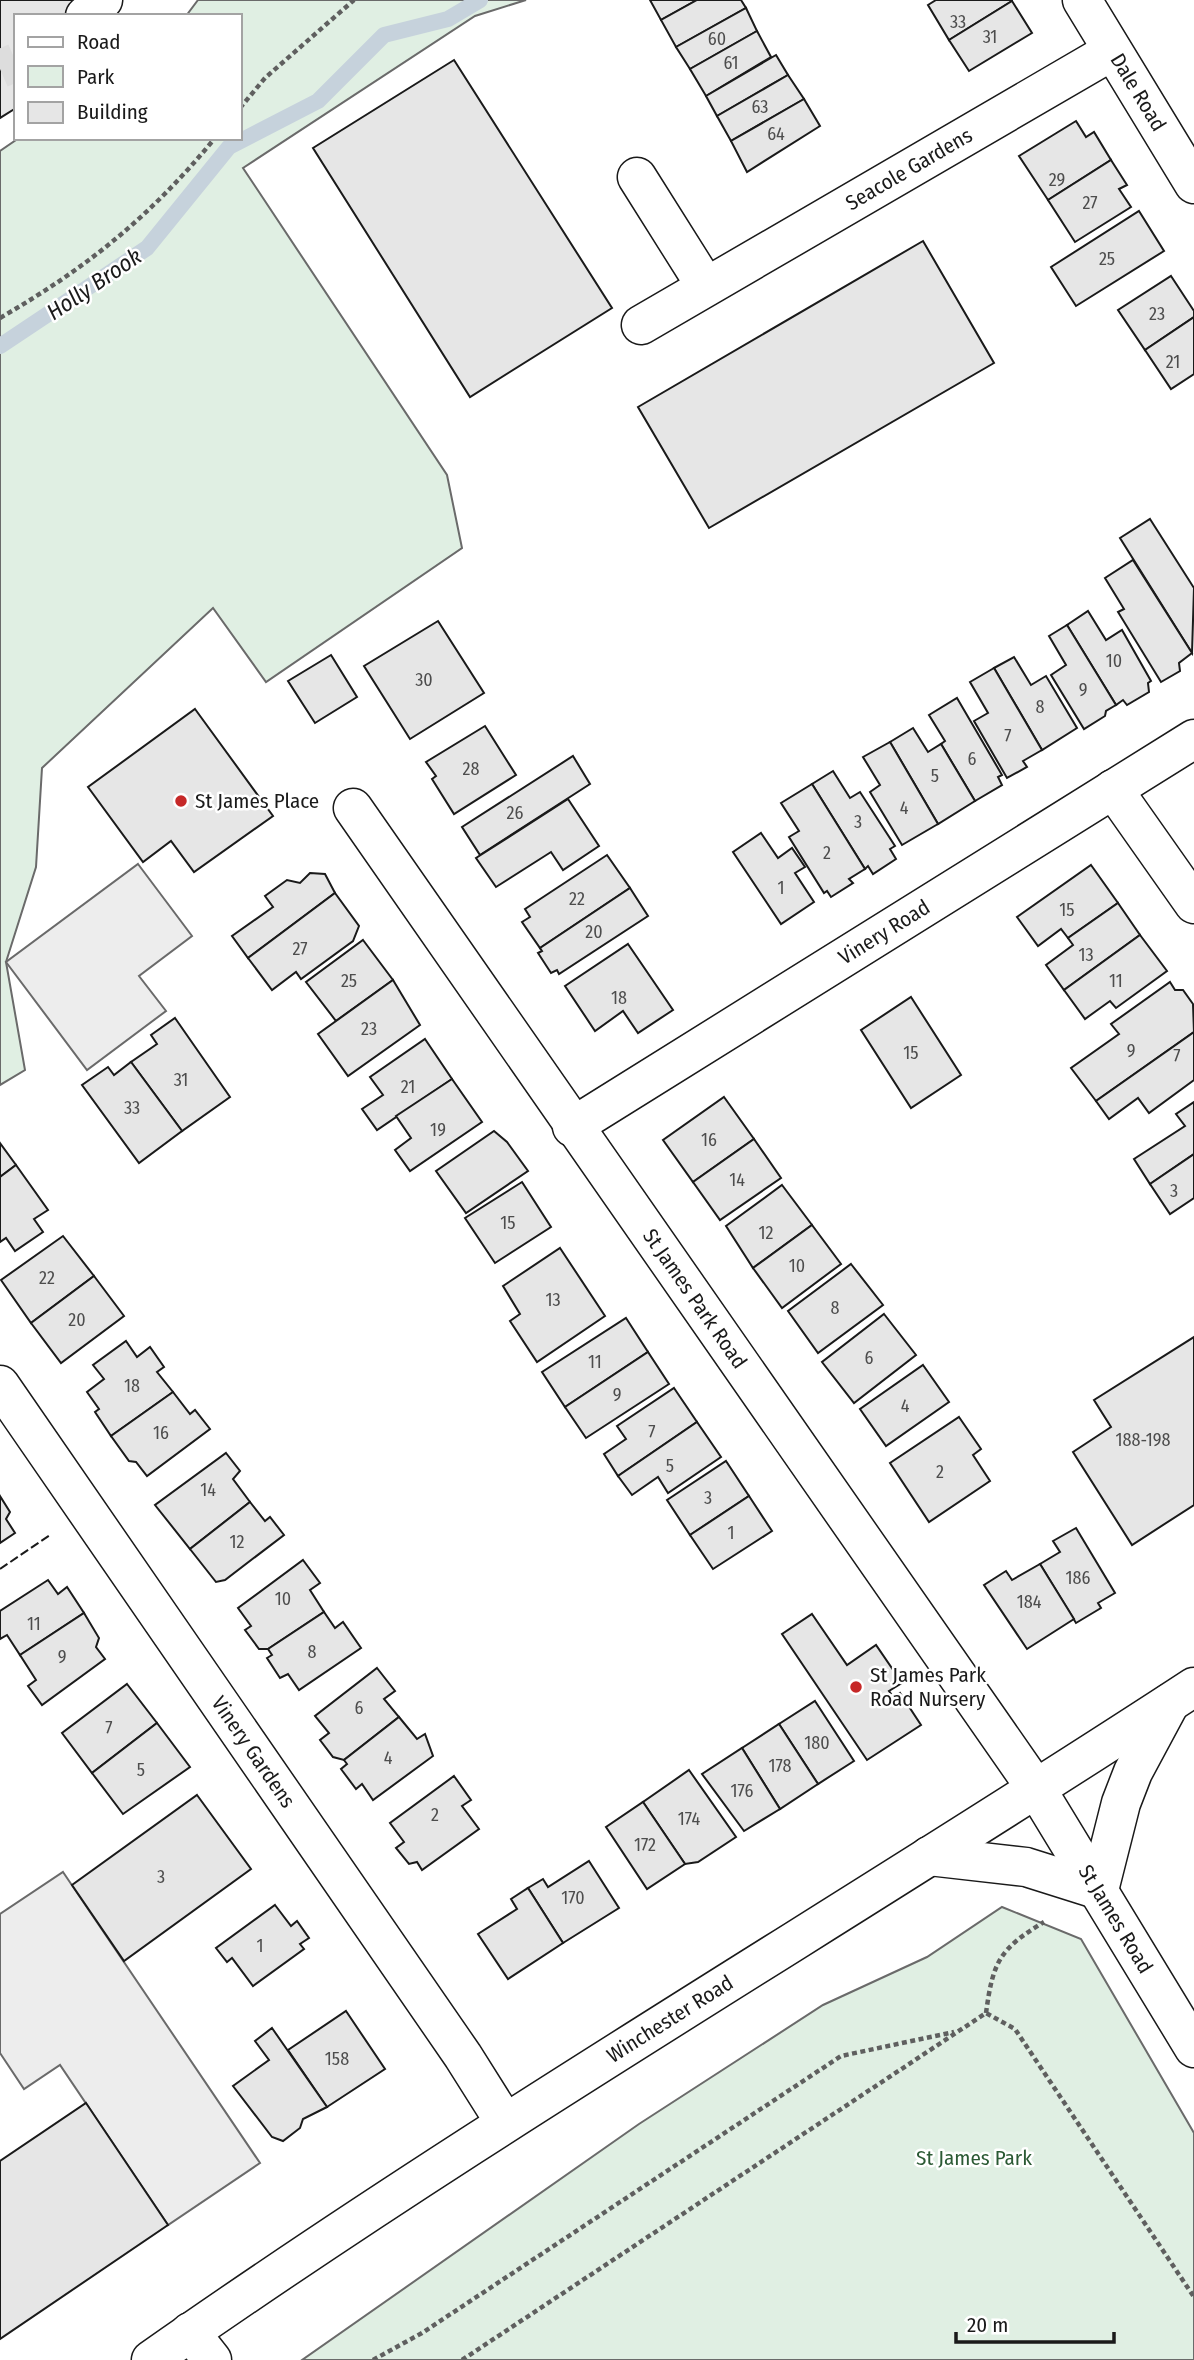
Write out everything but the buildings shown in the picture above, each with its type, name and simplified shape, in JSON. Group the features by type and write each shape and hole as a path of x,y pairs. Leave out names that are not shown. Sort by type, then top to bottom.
{"street":[{"path":"87,14 103,0"},
{"name":"Dale Road","path":"1082,0 1194,184"},
{"name":"Seacole Gardens","path":"641,324 1112,51"},
{"path":"637,177 705,285"},
{"name":"Vinery Road","path":"572,1127 1194,739"},
{"path":"1113,789 1194,904"},
{"name":"St James Park Road","path":"353,808 572,1127 1037,1790"},
{"name":"Vinery Gardens","path":"0,1385 448,2033 504,2121"},
{"path":"929,1856 1026,1867 1099,1890 1121,1803 1133,1772 1182,1695"},
{"name":"Winchester Road","path":"151,2360 201,2346 504,2121 1037,1790 1182,1695"},
{"name":"St James Road","path":"1037,1790 1194,2048"}],"path":[{"path":"242,106 265,78 354,0"},
{"path":"0,318 63,282 126,233 189,170 213,140"},
{"path":"462,2360 986,2013 996,1963 1011,1945 1034,1928"},
{"path":"986,2013 1015,2029 1194,2297"},
{"path":"373,2360 422,2333 841,2056 958,2031"}],"green space":[{"path":"198,0 526,0 475,16 243,168 447,475 462,548 266,682 213,608 42,768 36,867 6,962 25,1070 0,1085 0,151 16,140 242,140 242,14 188,14"},
{"name":"St James Park","path":"1002,1907 1081,1939 1194,2133 1194,2360 302,2360 639,2124 823,2005 927,1957"}],"shaded area":[{"path":"138,864 192,936 139,976 166,1011 87,1070 6,962"},
{"path":"63,1872 260,2163 168,2225 60,2065 24,2089 0,2053 0,1914"}],"waterway":[{"name":"Holly Brook","path":"0,346 147,248 229,147 318,101 384,35 448,19 480,0"}],"tunnel":[{"path":"0,69 14,63"}],"fence":[{"path":"0,1569 50,1535"}],"place":[{"name":"St James Place","path":"181,801"},
{"name":"St James Park Road Nursery","path":"856,1687"}]}
